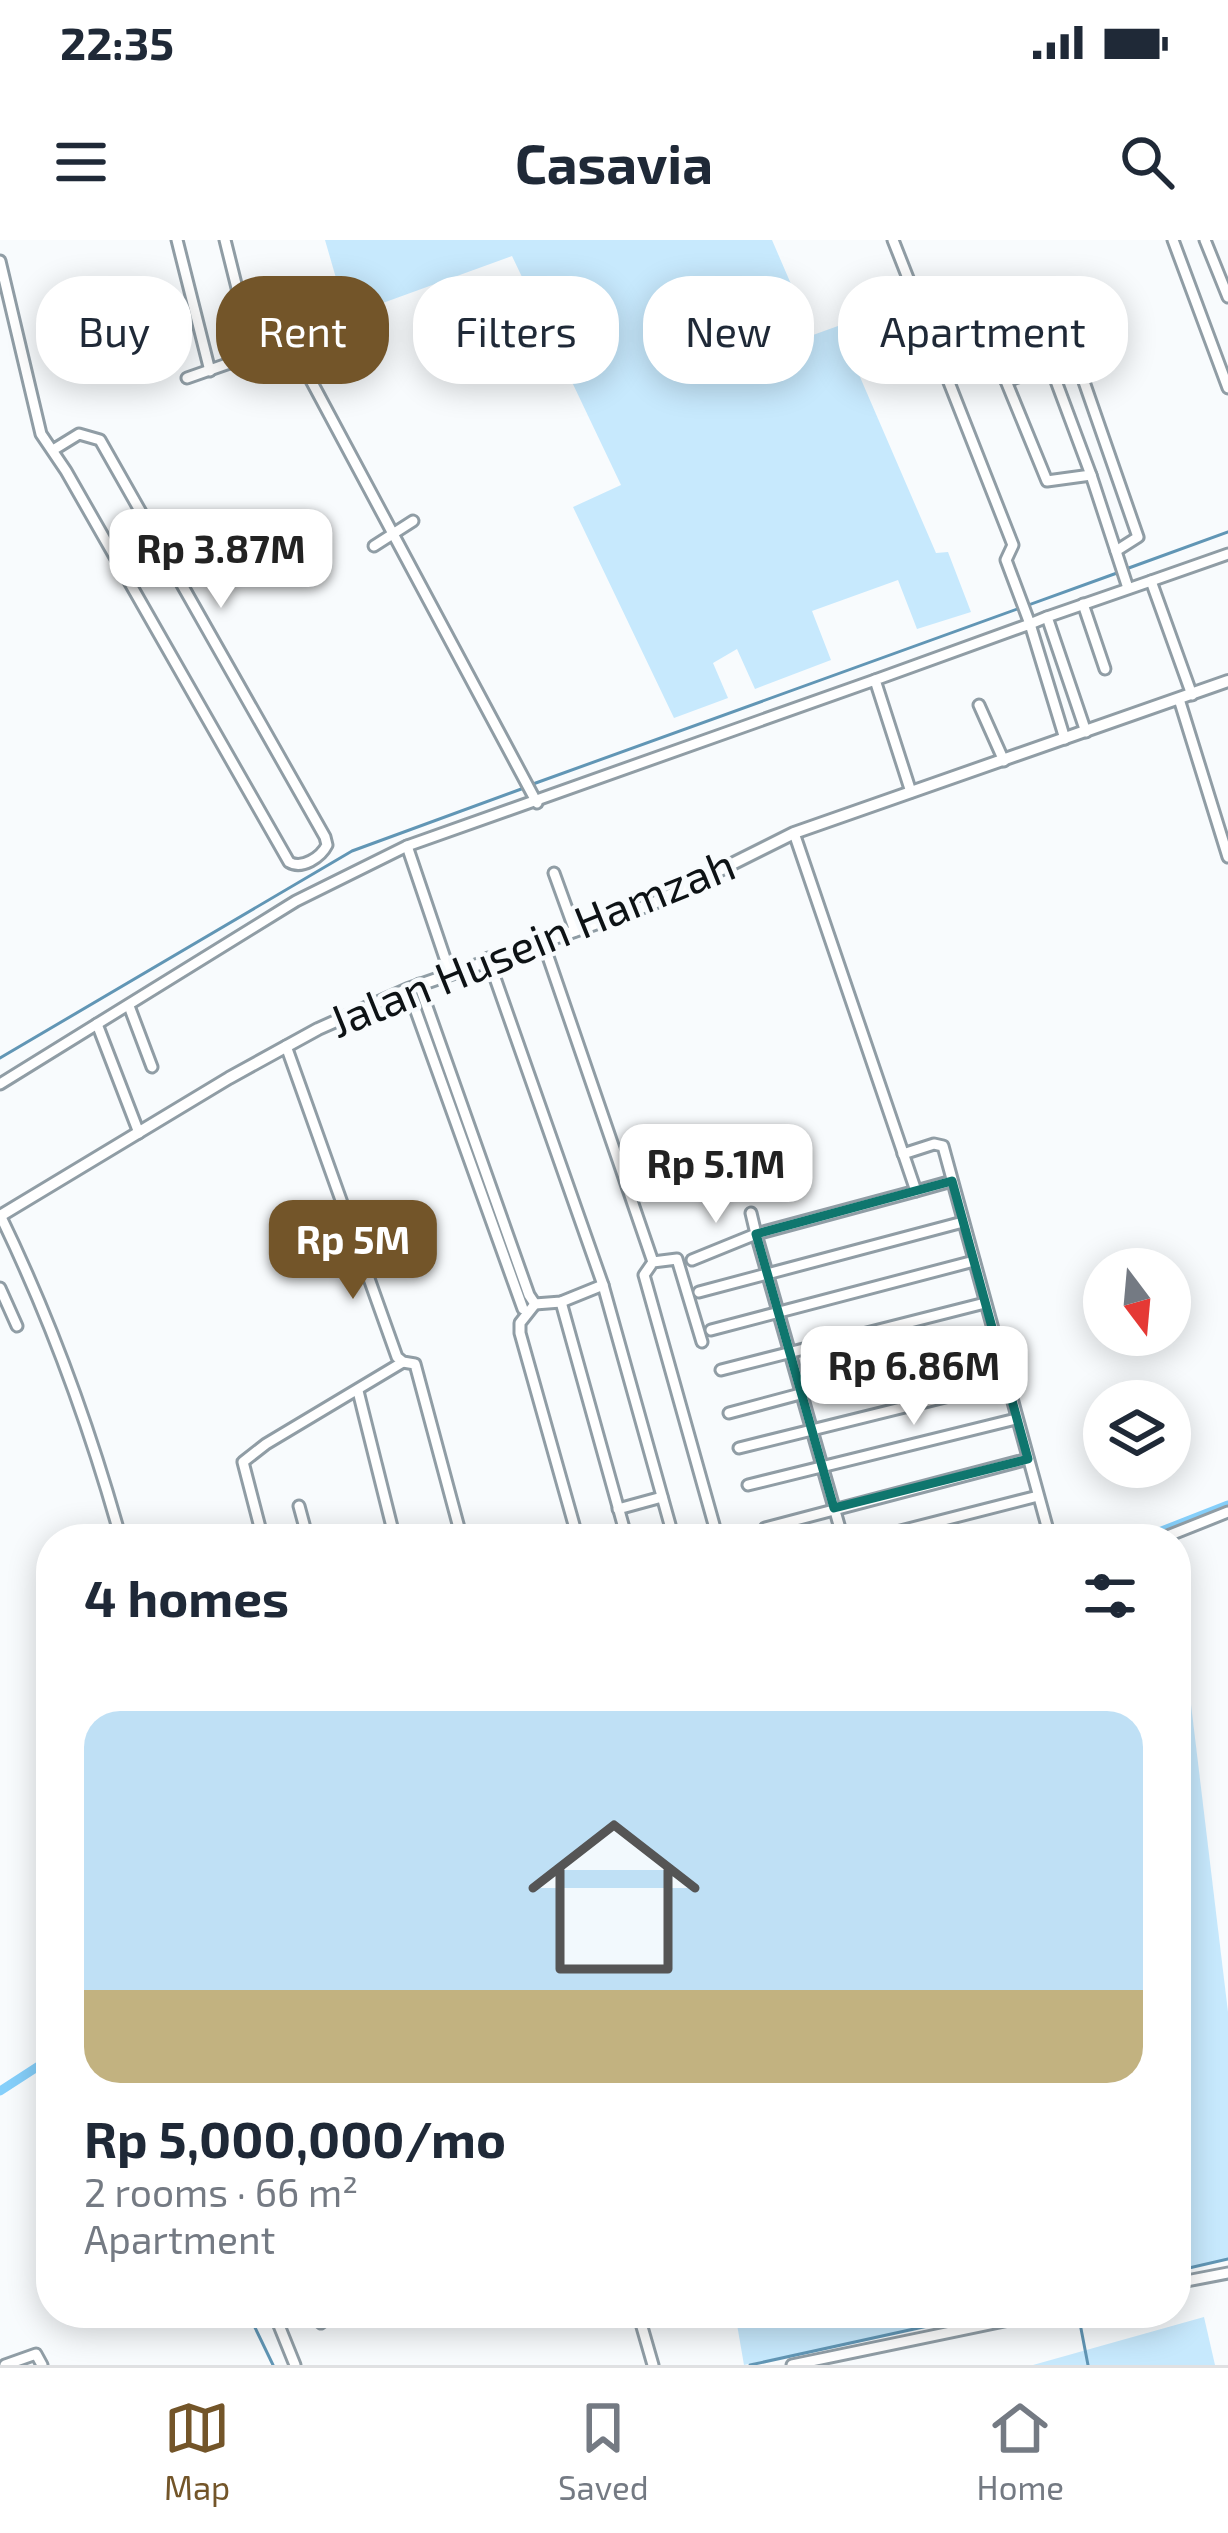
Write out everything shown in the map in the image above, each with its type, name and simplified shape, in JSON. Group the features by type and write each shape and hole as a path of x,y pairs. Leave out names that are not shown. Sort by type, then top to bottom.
{"street":[{"path":"177,240 210,370"},
{"path":"225,240 234,276"},
{"path":"893,240 1013,545 1006,560 1064,739"},
{"path":"1173,240 1228,388"},
{"path":"1205,240 1228,297"},
{"path":"0,261 40,434 289,862 298,865 319,859 327,844 325,837 100,440 80,434 53,450"},
{"path":"192,376 216,367"},
{"path":"313,384 536,801"},
{"path":"1007,384 1047,481 1091,475"},
{"path":"1058,384 1127,585"},
{"path":"1085,384 1138,537 1116,550"},
{"path":"374,546 413,521"},
{"path":"0,1084 328,880 407,846 1127,585 1228,554"},
{"path":"1151,580 1228,857"},
{"path":"1083,604 1105,669"},
{"path":"1047,617 1086,732"},
{"path":"1035,643 1053,637"},
{"path":"874,680 911,792"},
{"name":"Jalan Husein Hamzah","path":"0,1215 286,1046 413,986 652,904 794,833 1228,681"},
{"path":"980,705 1004,760"},
{"path":"794,833 916,1191"},
{"path":"407,846 450,973"},
{"path":"554,873 575,931"},
{"path":"543,942 653,1262"},
{"path":"488,958 603,1286 670,1524"},
{"path":"413,986 518,1282 523,1309"},
{"path":"129,1006 152,1067"},
{"path":"97,1024 139,1132"},
{"path":"286,1046 397,1357 403,1362"},
{"path":"903,1154 940,1143 1046,1524"},
{"path":"692,1260 756,1234 952,1181"},
{"path":"751,1213 838,1524"},
{"path":"0,1215 59,1352 117,1524"},
{"path":"699,1292 963,1222"},
{"path":"702,1342 677,1258 653,1262 644,1275 714,1524"},
{"path":"712,1330 974,1261"},
{"path":"518,1282 535,1304"},
{"path":"574,1524 520,1324 535,1304 561,1302 603,1286"},
{"path":"0,1288 17,1326"},
{"path":"561,1302 622,1524"},
{"path":"721,1370 985,1303"},
{"path":"729,1413 995,1342"},
{"path":"259,1524 243,1462 411,1360 458,1524"},
{"path":"739,1448 1006,1382"},
{"path":"358,1390 391,1524"},
{"path":"748,1485 1016,1419"},
{"path":"779,1524 1028,1460"},
{"path":"928,1524 1038,1496"},
{"path":"618,1509 662,1497"},
{"path":"299,1506 304,1524"},
{"path":"1191,1527 1228,1512"},
{"path":"1191,2280 1228,2273"},
{"path":"280,2328 295,2365"},
{"path":"642,2328 652,2365"},
{"path":"792,2365 971,2328"},
{"path":"5,2365 35,2354 42,2365"}],"highlighted area":[{"path":"952,1181 1028,1459 834,1508 756,1234"}],"shaded area":[{"path":"325,240 772,240 788,276 643,276 643,384 814,384 814,335 838,326 838,384 863,384 936,553 948,552 971,612 917,629 898,580 812,611 831,660 755,689 737,649 713,663 728,698 674,718 573,507 621,485 573,384 619,384 619,276 522,276 512,256 457,276 413,276 413,292 389,301 389,276 335,276"},
{"path":"1191,1705 1228,2012 1228,2259 1191,2268"},
{"path":"1204,2317 1215,2365 1033,2365 1165,2328 1191,2328 1191,2321"},
{"path":"738,2328 917,2328 744,2365"}],"waterway":[{"path":"1126,569 1228,532"},
{"path":"533,784 1117,573"},
{"path":"0,1058 352,851 524,788"},
{"path":"1179,1524 1228,1505"},
{"path":"0,2091 36,2068"},
{"path":"1191,2268 1228,2259"},
{"path":"255,2328 273,2365"},
{"path":"750,2365 919,2328"},
{"path":"1081,2328 1088,2365"}]}
